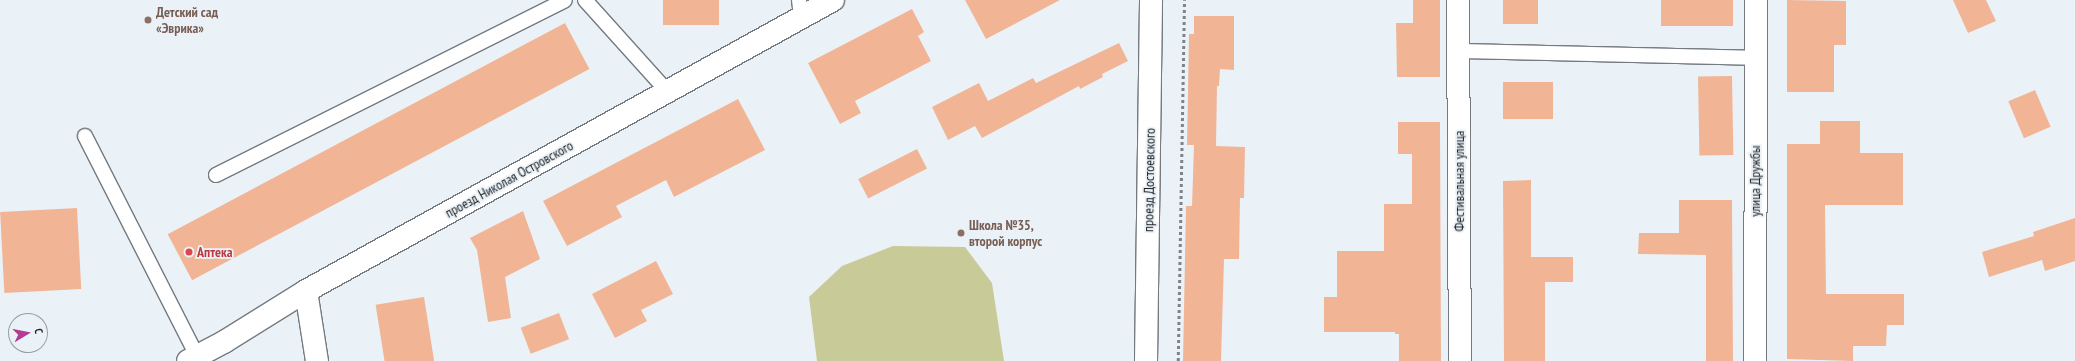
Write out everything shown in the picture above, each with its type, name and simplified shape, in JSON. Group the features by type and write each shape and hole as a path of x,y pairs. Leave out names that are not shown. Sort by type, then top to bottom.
{"street":[{"name":"проезд Николая Островского","path":"192,359 224,342 306,291 667,91 800,8 833,0"},
{"name":"проезд Достоевского","path":"1146,361 1151,0"},
{"name":"Фестивальная улица","path":"1458,0 1460,361"},
{"name":"улица Дружбы","path":"1755,361 1756,0"},
{"path":"306,291 317,361"}],"lane":[{"path":"216,175 565,0"},
{"path":"585,0 667,91"},
{"path":"1458,51 1756,58"},
{"path":"85,136 192,359"}],"path":[{"path":"1178,361 1184,0"}],"green space":[{"path":"893,246 965,247 992,283 1004,361 817,361 809,297 842,266"}],"building":[{"path":"663,0 719,0 719,25 663,25"},
{"path":"965,0 1060,0 986,39"},
{"path":"1413,0 1440,0 1440,77 1397,77 1396,23 1413,23"},
{"path":"1503,0 1538,0 1538,24 1503,24"},
{"path":"1661,0 1733,0 1733,26 1661,26"},
{"path":"1787,0 1846,1 1846,45 1834,45 1834,92 1787,92"},
{"path":"1953,0 1986,0 1996,21 1968,33"},
{"path":"912,9 924,32 918,36 931,61 855,101 861,113 840,124 808,63"},
{"path":"1194,16 1234,16 1234,70 1220,69 1219,86 1217,86 1216,146 1245,147 1244,198 1240,198 1239,259 1224,259 1221,361 1183,361 1186,206 1192,206 1194,145 1187,145 1189,34 1194,34"},
{"path":"565,23 589,69 192,280 168,234"},
{"path":"1119,43 1128,61 1102,74 1103,77 1080,89 1079,86 982,138 975,126 948,140 932,107 979,83 988,101 1033,78 1036,83"},
{"path":"1732,76 1733,155 1699,156 1698,77"},
{"path":"1503,82 1553,82 1553,119 1503,119"},
{"path":"2035,90 2051,127 2024,138 2008,101"},
{"path":"738,99 765,150 674,197 666,180 616,206 622,217 567,246 543,201"},
{"path":"1820,121 1860,121 1860,153 1903,153 1903,205 1825,205 1826,294 1904,294 1904,325 1887,325 1886,346 1853,346 1853,361 1787,359 1787,144 1820,144"},
{"path":"1398,122 1440,122 1441,361 1399,361 1399,334 1395,334 1395,332 1324,332 1324,297 1337,297 1337,251 1384,251 1384,204 1412,204 1412,154 1398,154"},
{"path":"917,149 927,169 868,199 858,179"},
{"path":"1531,180 1531,257 1573,257 1573,282 1545,282 1545,361 1504,361 1503,181"},
{"path":"1679,200 1732,200 1733,361 1706,361 1706,255 1638,254 1639,233 1679,233"},
{"path":"77,208 81,289 4,293 0,212"},
{"path":"523,211 540,259 505,277 511,318 488,322 477,250 470,238"},
{"path":"2075,218 2075,261 2045,271 2042,260 1989,277 1982,252 2034,236 2033,232"},
{"path":"656,261 673,294 641,310 647,321 615,338 592,294"},
{"path":"424,297 434,361 385,361 376,305"},
{"path":"559,313 569,339 531,354 521,328"}],"place":[{"name":"Детский сад «Эврика»","path":"148,20"},
{"name":"Школа №35, второй корпус","path":"961,233"},
{"name":"Аптека","path":"189,252"}]}
